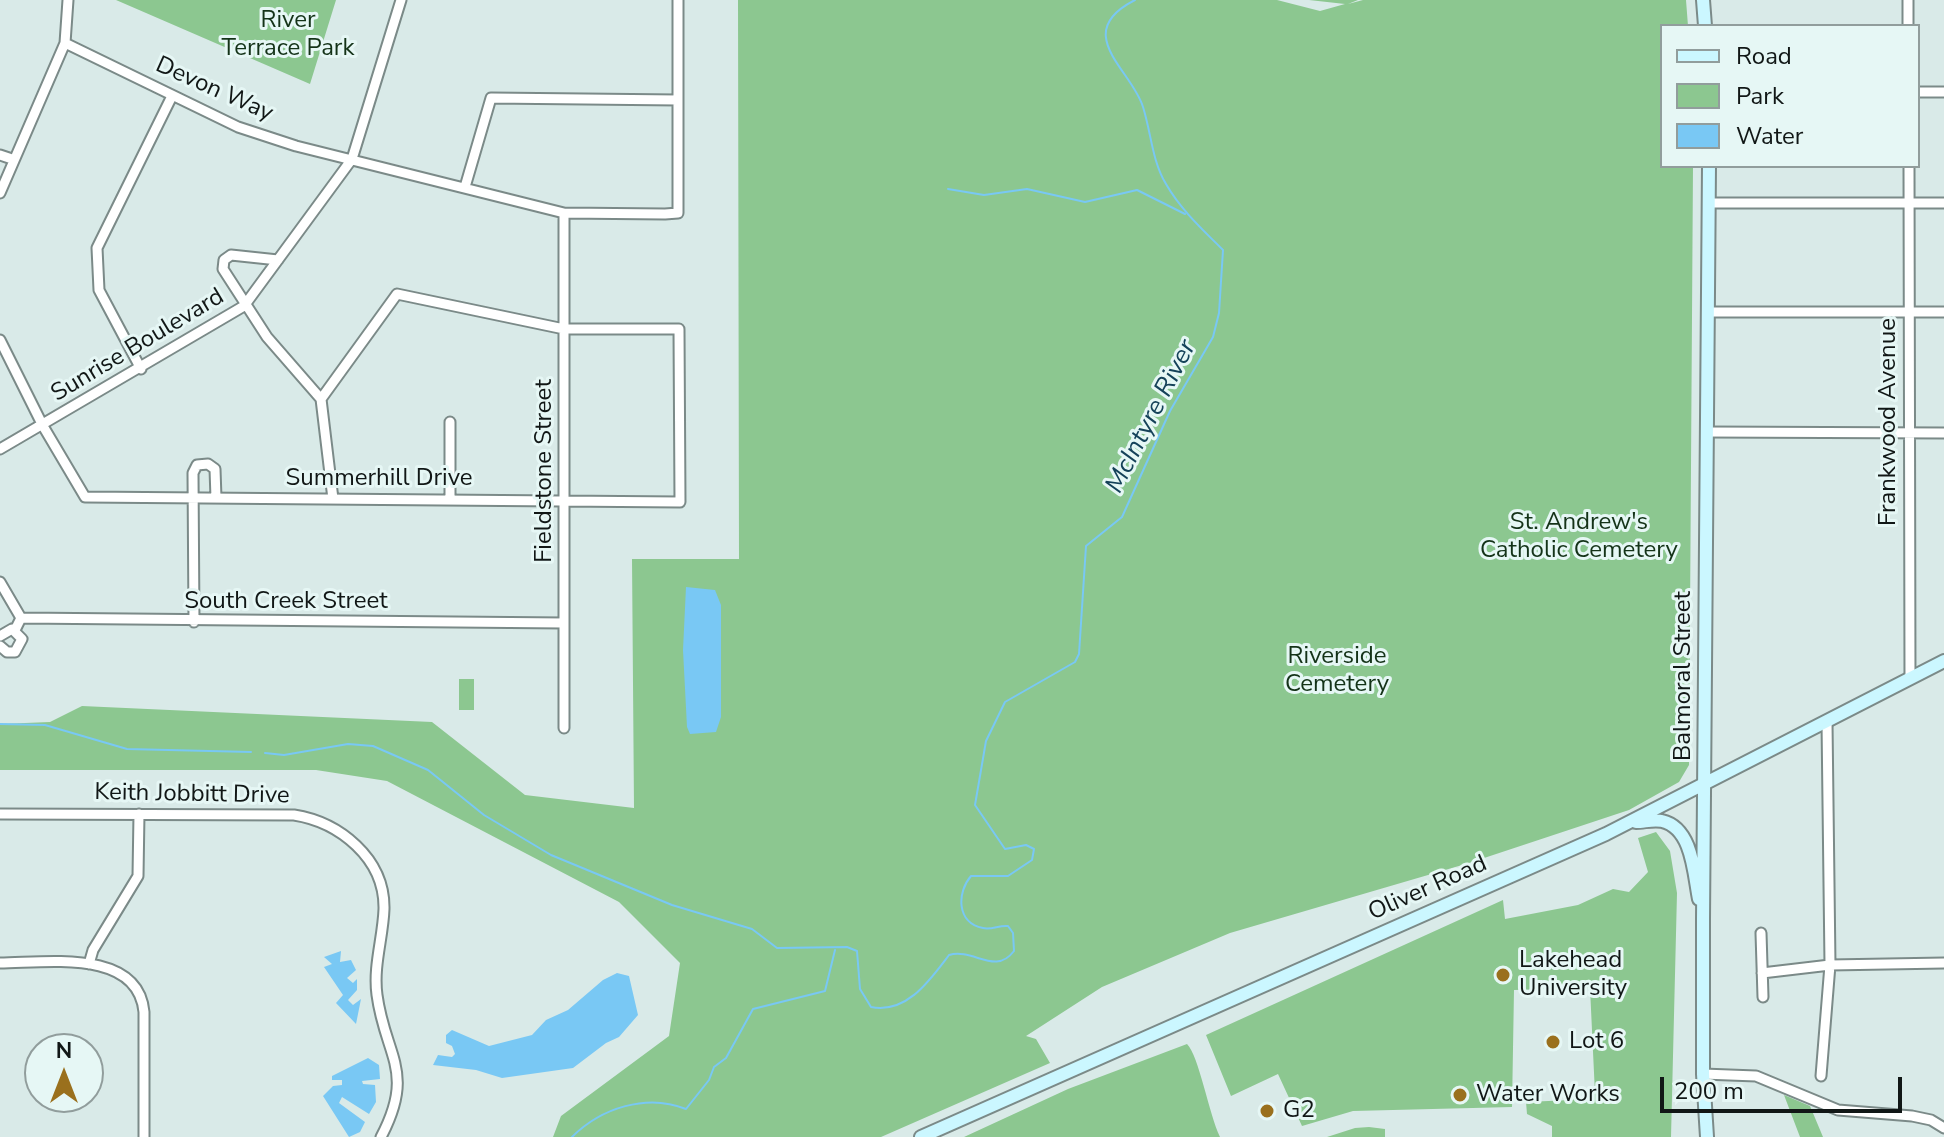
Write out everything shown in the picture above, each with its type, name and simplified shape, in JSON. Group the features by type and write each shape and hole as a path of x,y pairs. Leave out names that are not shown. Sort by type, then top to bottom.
{"main road":[{"path":"1703,0 1705,24"},
{"name":"Balmoral Street","path":"1707,1137 1703,1074 1703,919 1709,168"},
{"name":"Oliver Road","path":"921,1137 1633,822 1944,661"},
{"path":"1633,822 1662,821 1681,834 1687,844 1703,919"}],"street":[{"path":"0,193 12,159 65,43 68,0"},
{"name":"Sunrise Boulevard","path":"0,449 244,306 352,159 401,0"},
{"path":"465,187 491,98 678,100 678,0"},
{"path":"1908,0 1908,24"},
{"name":"Devon Way","path":"65,43 238,127 564,213 678,213 678,100"},
{"path":"1920,92 1944,92"},
{"path":"141,369 99,290 97,248 172,96"},
{"path":"0,155 12,159"},
{"name":"Frankwood Avenue","path":"1909,168 1910,679"},
{"path":"1709,203 1944,203"},
{"name":"Fieldstone Street","path":"564,213 564,728"},
{"path":"278,260 238,255 224,260 223,269 244,306 321,399 333,499"},
{"path":"321,399 397,294 564,329"},
{"path":"1710,312 1944,312"},
{"name":"Summerhill Drive","path":"0,340 43,426 85,497 680,502 679,329 564,329"},
{"path":"450,422 450,499"},
{"path":"1707,432 1944,433"},
{"path":"194,622 194,469 203,464 215,469 216,498"},
{"path":"0,582 21,618 15,630"},
{"name":"South Creek Street","path":"21,618 194,622 564,623"},
{"path":"0,636 8,629 15,630 22,639 18,650 7,652 0,646"},
{"path":"1821,1076 1830,965 1827,722"},
{"name":"Keith Jobbitt Drive","path":"0,814 303,816 328,824 363,853 383,896 376,992 397,1066 396,1102 381,1137"},
{"path":"89,964 98,941 138,876 139,814"},
{"path":"1761,933 1763,997"},
{"path":"0,963 89,964 123,975 135,984 143,999 144,1137"},
{"path":"1762,973 1830,965 1944,963"},
{"path":"1703,1074 1756,1076 1838,1110 1912,1116 1931,1120 1944,1128"}],"green space":[{"name":"River Terrace Park","path":"116,0 336,0 310,84"},
{"path":"738,0 1277,0 1320,11 1345,4 1309,0 1358,0 1348,4 1363,0 1686,0 1688,24 1660,24 1660,168 1693,168 1689,765 1679,782 1629,810 1469,863 1230,933 1102,987 1026,1036 1036,1039 1050,1063 881,1137 553,1137 561,1116 669,1036 680,963 619,902 387,781 316,770 0,770 0,724 50,722 82,706 432,722 525,795 634,808 632,559 739,559"},
{"path":"459,679 474,679 474,710 459,710"},
{"name":"Lakehead University","path":"1656,832 1670,851 1677,893 1671,1137 1552,1137 1552,1126 1527,1114 1526,1102 1571,1100 1595,1094 1590,988 1514,990 1512,1107 1353,1111 1302,1126 1278,1074 1231,1096 1206,1035 1503,900 1505,919 1578,905 1613,889 1629,892 1648,872 1638,838"},
{"path":"1187,1044 1196,1060 1220,1137 964,1137 1068,1089"},
{"path":"1784,1095 1810,1106 1823,1137 1800,1137"},
{"path":"1355,1128 1385,1129 1385,1137 1327,1137"}],"water":[{"path":"686,587 715,590 721,605 721,717 716,732 690,734 687,727 683,650"},
{"path":"341,951 340,962 351,960 356,970 347,978 353,983 357,979 357,990 348,1000 353,1005 361,999 356,1024 336,1003 343,995 324,967 332,964 324,957"},
{"path":"617,973 629,976 638,1015 619,1037 573,1068 502,1078 476,1070 433,1065 438,1055 452,1057 455,1054 452,1046 446,1043 446,1035 452,1030 489,1046 532,1035 546,1020 568,1010 603,980"},
{"path":"368,1058 379,1065 380,1079 362,1081 363,1084 375,1085 376,1102 369,1114 342,1097 339,1103 365,1122 360,1132 349,1137 323,1096 333,1086 342,1085 342,1080 332,1080 332,1076"}],"waterway":[{"name":"McIntyre River","path":"265,753 284,755 348,744 373,746 428,770 484,815 551,855 672,905 752,929 777,948 847,947 857,951 860,989 871,1007 884,1008 906,1000 925,984 949,955 967,955 992,961 1007,958 1014,951 1013,933 1008,926 986,928 974,925 964,914 962,906 963,890 971,876 1008,876 1032,860 1034,849 1026,845 1005,849 975,805 986,741 1005,702 1075,662 1079,654 1086,546 1122,517 1170,411 1213,337 1219,313 1223,250 1185,211 1161,175 1143,107 1110,52 1106,39 1107,25 1116,13 1135,0"},
{"path":"948,189 984,195 1027,189 1085,202 1137,190 1185,214"},
{"path":"0,724 45,725 127,749 251,752"},
{"name":"McIntyre River","path":"572,1137 597,1118 625,1106 656,1103 686,1109 709,1080 714,1067 726,1058 753,1009 825,991 835,950"}],"place":[{"name":"Lakehead University","path":"1503,975"},
{"name":"Lot 6","path":"1553,1042"},
{"name":"Water Works","path":"1460,1095"},
{"name":"G2","path":"1267,1111"}],"park label":[{"name":"St. Andrew's Catholic Cemetery","path":"1579,537"},
{"name":"Riverside Cemetery","path":"1337,671"}]}
